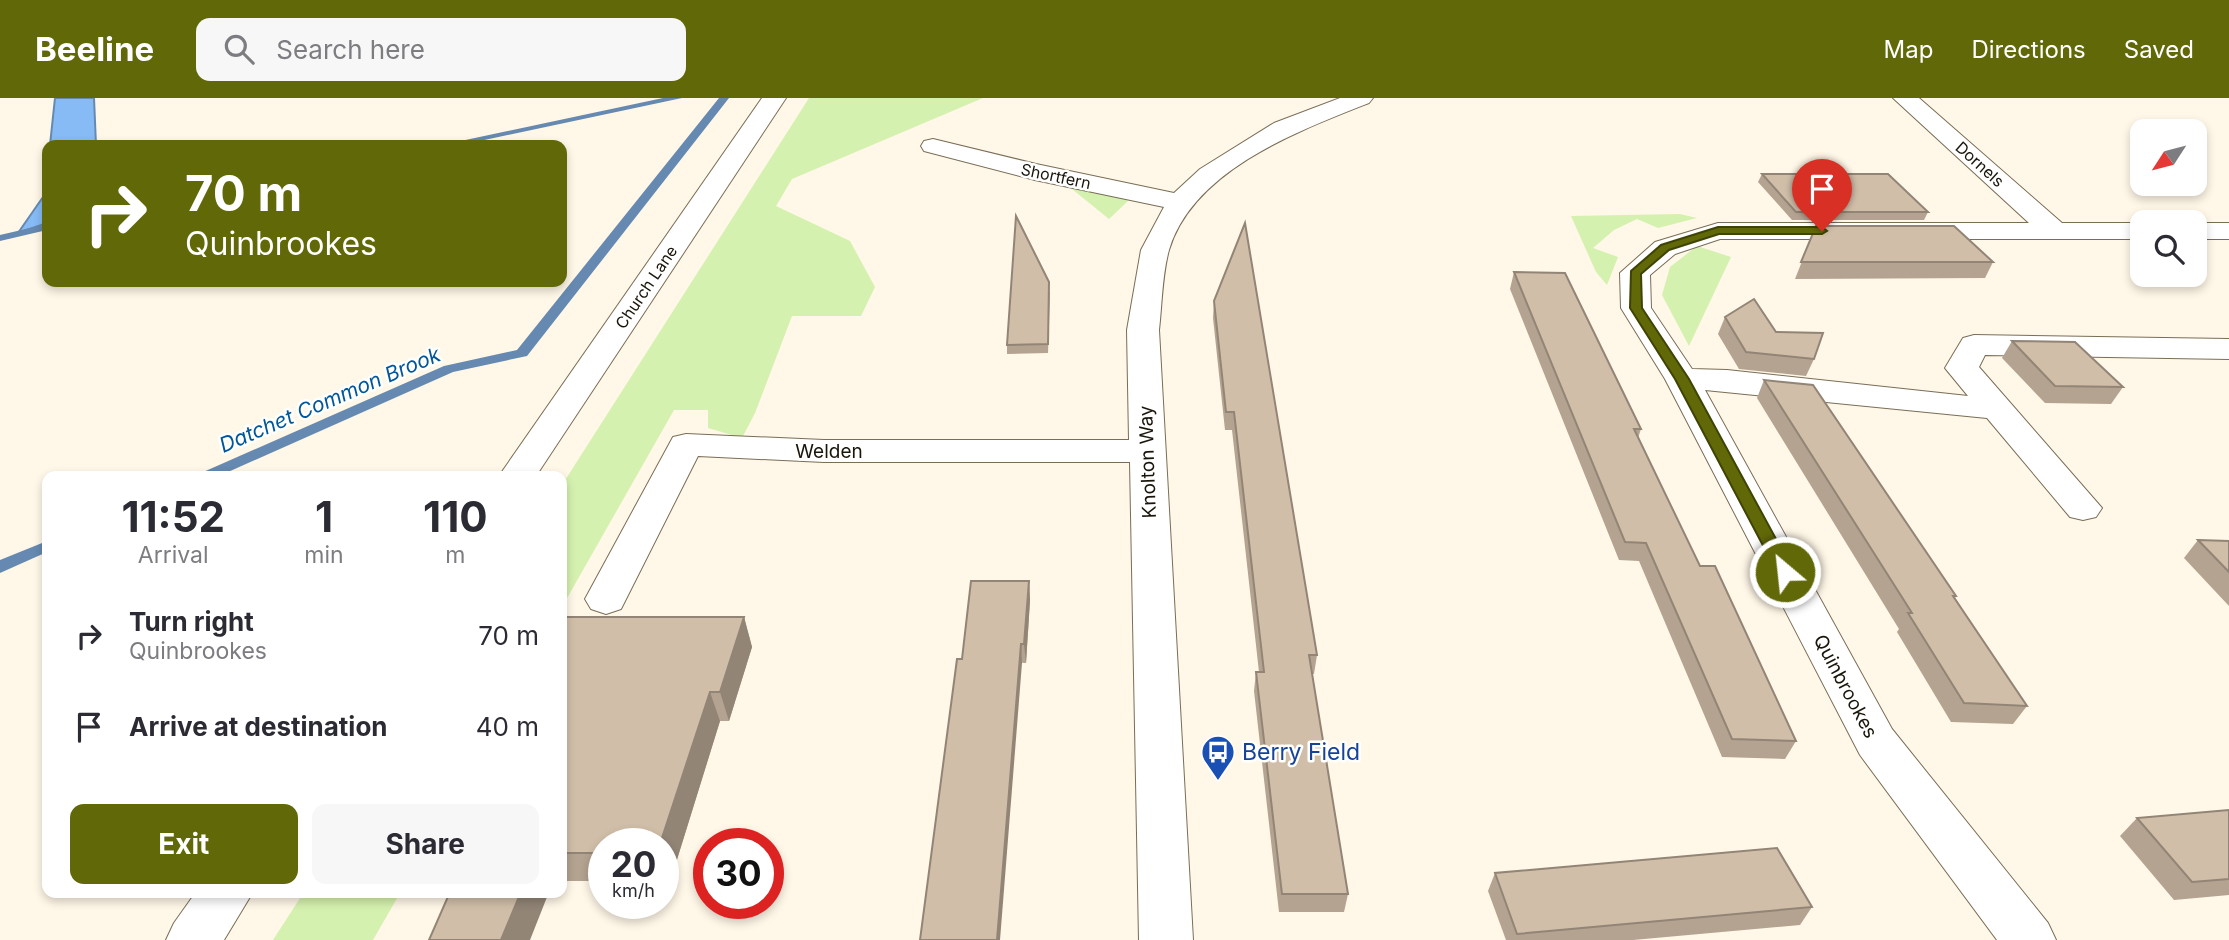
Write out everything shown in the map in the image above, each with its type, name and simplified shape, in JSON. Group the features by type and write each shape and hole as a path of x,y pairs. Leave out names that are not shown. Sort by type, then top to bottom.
{"street":[{"name":"Church Lane","path":"520,471 774,98"},
{"name":"Dornels","path":"1905,98 2055,231"},
{"name":"Knolton Way","path":"1166,940 1143,330 1155,250 1180,202 1209,175 1283,128 1334,101"},
{"name":"Shortfern","path":"933,146 1035,172 1180,202"},
{"name":"Quinbrookes","path":"2029,940 1876,742 1682,379 1636,308 1635,273 1665,248 1718,231 2130,231"},
{"path":"2207,231 2229,231"},
{"path":"2082,509 1962,368 1974,345 2229,348"},
{"path":"1682,379 1727,380 1995,409"},
{"name":"Welden","path":"606,599 686,445 824,451 1147,451"},
{"path":"193,940 223,898"}],"green space":[{"path":"809,98 983,98 792,179 776,206 850,241 875,287 861,316 792,316 755,413 742,438 708,428 708,410 674,410 567,598 567,477"},
{"path":"1072,189 1122,197 1128,201 1109,219"},
{"path":"1680,214 1697,218 1658,228 1637,219 1614,230 1593,248 1618,257 1607,285 1596,272 1571,216"},
{"path":"1697,246 1731,257 1689,346 1662,295 1670,267"},
{"path":"300,898 397,898 373,940 273,940"}],"water":[{"path":"55,98 94,98 96,140 51,140"},
{"path":"42,198 42,225 18,233"}],"building":[{"path":"1762,174 1888,174 1928,212 1796,212"},
{"path":"1016,216 1049,282 1048,344 1007,345"},
{"path":"1245,223 1317,655 1309,655 1348,894 1282,894 1256,672 1264,672 1234,412 1226,412 1214,301"},
{"path":"1816,226 1954,226 1993,262 1801,262"},
{"path":"1514,272 1565,273 1641,429 1634,429 1700,566 1715,566 1796,741 1732,739 1646,543 1625,542"},
{"path":"1754,299 1776,332 1823,333 1814,359 1746,352 1725,317"},
{"path":"2012,341 2075,342 2123,387 2055,386"},
{"path":"1764,380 1813,385 2027,706 1964,703 1908,613 1912,613"},
{"path":"2198,540 2229,541 2229,572"},
{"path":"971,581 1029,581 1024,644 1021,644 997,940 920,940 957,659 962,659"},
{"path":"567,617 744,617 720,692 710,692 665,828 588,828 588,853 567,853"},
{"path":"2229,810 2229,879 2192,882 2137,818"},
{"path":"1777,848 1812,907 1517,934 1495,873"},
{"path":"447,898 518,898 501,940 429,940"}],"waterway":[{"path":"471,140 677,98"},
{"name":"Datchet Common Brook","path":"217,471 449,369 522,353 724,98"},
{"path":"0,238 42,228"},
{"name":"Datchet Common Brook","path":"0,567 42,548"}],"place":[{"name":"Berry Field","path":"1218,782"}],"route":[{"path":"1785,572 1682,379 1636,308 1635,273 1665,248 1718,231 1822,231"}]}
